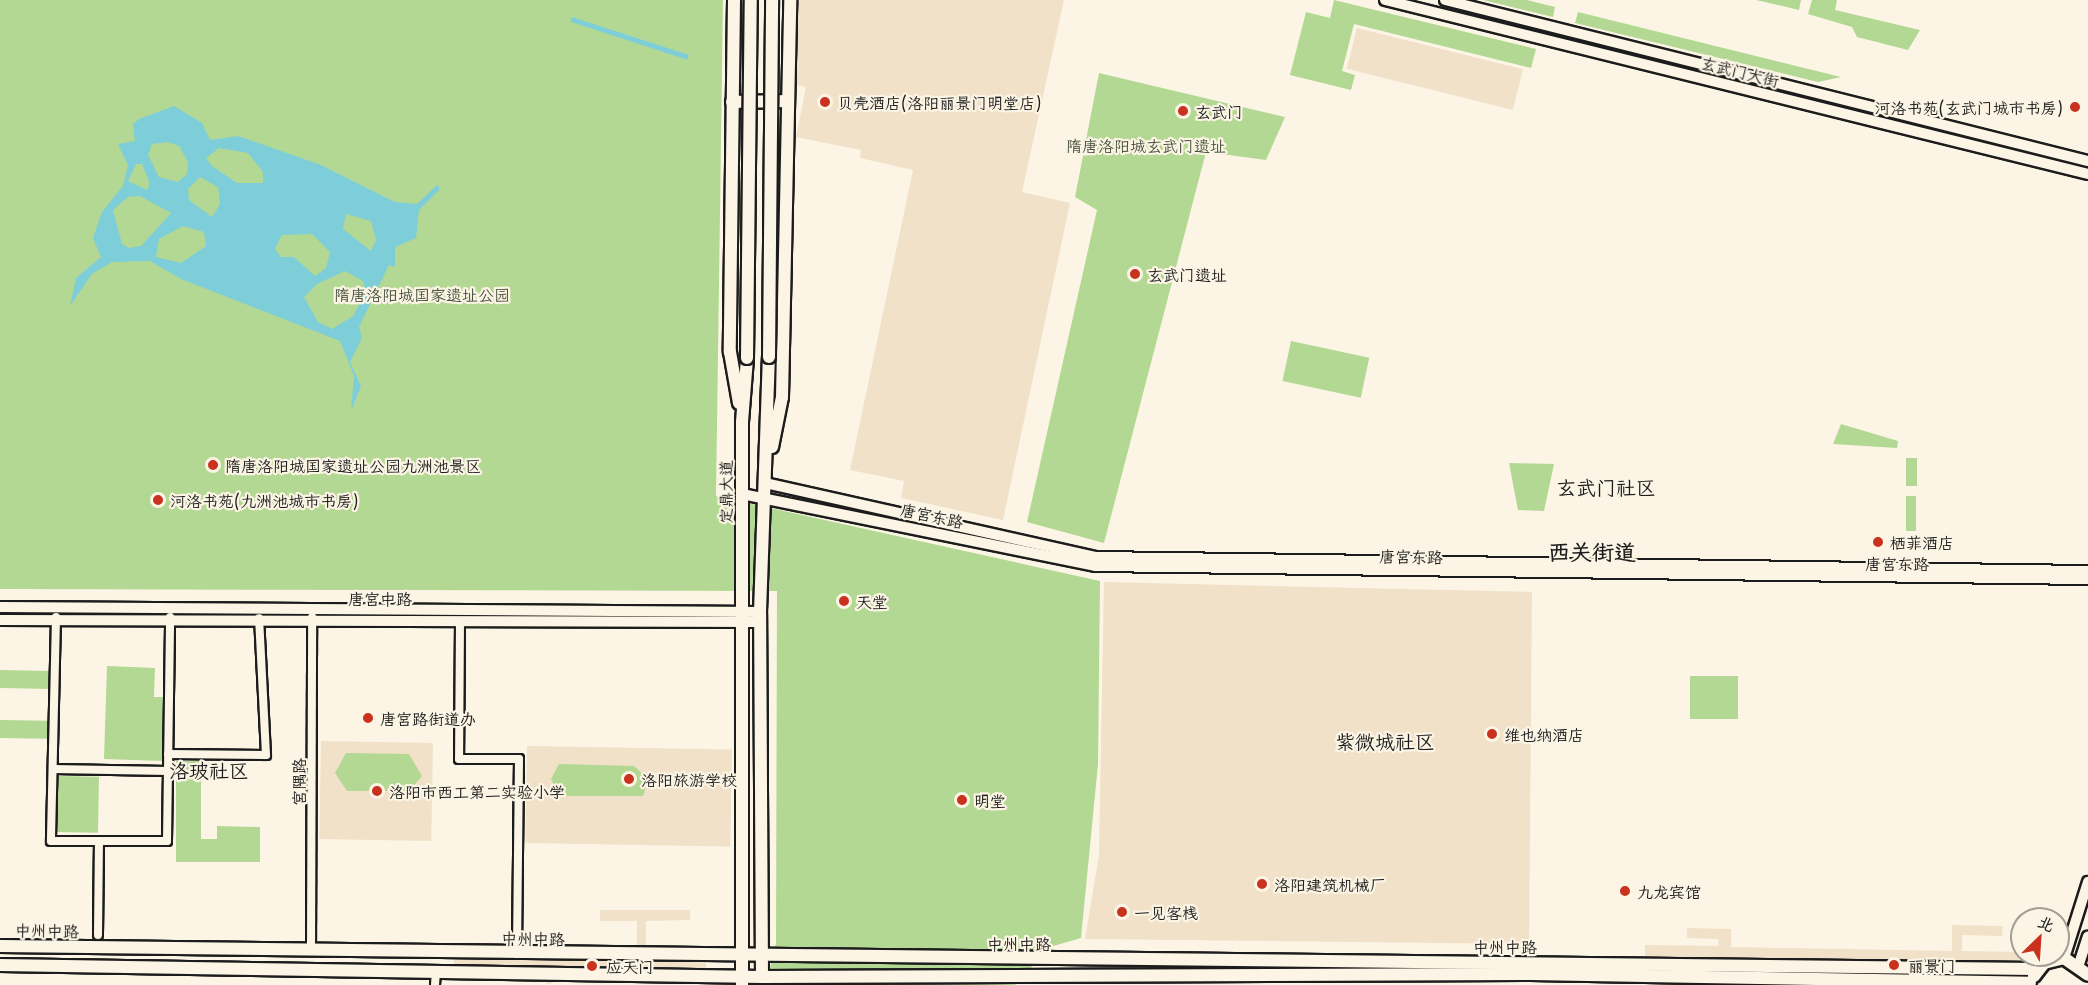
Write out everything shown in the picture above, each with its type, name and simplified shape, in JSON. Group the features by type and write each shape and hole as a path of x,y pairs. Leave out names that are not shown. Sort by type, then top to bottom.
{"main road":[{"path":"734,0 732,361 742,422"},
{"name":"定鼎大道","path":"742,981 745,957 741,617 742,422 747,358 752,0"},
{"path":"762,977 760,617 769,357 772,0"},
{"path":"765,483 782,398 790,0"},
{"path":"732,102 788,101"},
{"path":"769,357 778,367 783,355"},
{"path":"732,361 742,366 747,358"},
{"name":"中州中路","path":"0,946 1014,959 1892,983 2030,984"},
{"path":"1012,980 1014,959"},
{"path":"2070,960 2079,964 2088,975"},
{"name":"中州中路","path":"0,965 436,971 742,981 762,977 1012,980 2037,969"},
{"path":"2030,984 2037,969 2042,967"}],"street":[{"name":"玄武门大街","path":"1385,0 2088,174"},
{"name":"玄武门大街","path":"1445,0 2088,160"},
{"name":"唐宫东路","path":"765,483 1096,557 2088,571"},
{"name":"唐宫东路","path":"742,494 1095,566 2088,579"},
{"name":"唐宫中路","path":"0,607 55,606 170,615"},
{"path":"55,606 51,841 167,841 170,615"},
{"name":"唐宫中路","path":"0,620 170,615 460,622 741,617"},
{"path":"168,754 266,755 259,616"},
{"name":"唐宫中路","path":"312,617 760,617"},
{"name":"宫隅路","path":"311,951 312,617"},
{"path":"460,622 459,759 519,759 517,954"},
{"path":"52,769 168,771"},
{"path":"98,935 99,841"},
{"path":"2070,939 2088,882"},
{"path":"2079,964 2088,936"},
{"path":"435,985 436,971"}],"shaded area":[{"path":"797,0 1064,0 1022,192 1070,203 1003,520 901,498 904,481 850,470 913,170 860,158 861,150 796,137 806,87 796,85"},
{"path":"1357,28 1523,69 1513,110 1347,69"},
{"path":"1104,582 1532,592 1529,944 1085,939 1099,855"},
{"name":"洛阳市西工第二实验小学","path":"321,741 433,743 431,841 319,839"},
{"name":"洛阳旅游学校","path":"527,746 732,750 730,847 525,843"},
{"path":"600,910 690,910 690,920 646,921 646,958 706,958 706,982 557,980 547,985 547,980 454,980 454,956 637,958 637,921 600,921"},
{"path":"1952,925 2003,926 2002,936 1962,935 1962,951 2010,952 2010,967 2021,967 2020,985 1645,978 1645,945 1719,946 1718,939 1687,938 1687,928 1731,929 1731,947 1952,951"}],"green space":[{"name":"隋唐洛阳城国家遗址公园","path":"0,0 723,0 716,496 1100,581 1098,764 1081,938 1050,947 1015,985 766,985 776,943 777,591 0,589"},
{"path":"1334,0 1536,49 1531,68 1354,24 1342,71 1355,75 1351,90 1290,75 1306,12 1330,18"},
{"path":"1483,0 1527,0 1555,7 1553,17"},
{"path":"1756,0 1801,0 1799,10"},
{"path":"1812,0 1837,0 1835,10 1920,30 1908,50 1857,37 1852,27 1808,14"},
{"path":"1578,12 1841,77 1818,82 1575,23"},
{"name":"隋唐洛阳城玄武门遗址","path":"1099,73 1285,117 1266,160 1206,152 1104,543 1027,522 1097,210 1075,197"},
{"path":"1291,341 1369,358 1361,398 1282,381"},
{"path":"1841,424 1898,441 1897,448 1833,444"},
{"path":"1906,458 1917,458 1917,486 1906,486"},
{"path":"1509,463 1554,464 1544,511 1518,510"},
{"path":"1906,496 1916,496 1916,531 1906,531"},
{"path":"107,666 155,668 154,697 165,697 163,761 104,759"},
{"path":"0,670 51,671 51,689 0,688"},
{"path":"1690,676 1738,676 1738,719 1690,719"},
{"path":"0,720 48,721 48,739 0,738"},
{"path":"346,753 409,754 422,776 409,791 347,791 335,773"},
{"path":"176,761 201,761 201,839 217,839 217,826 260,827 260,862 176,862"},
{"path":"559,764 634,766 644,775 646,787 643,796 559,796 551,779"},
{"path":"58,776 99,777 98,833 57,832"}],"water":[{"path":"572,17 689,55 687,60 570,22"},
{"path":"174,106 202,123 210,140 238,136 321,165 395,202 417,204 437,185 440,189 419,210 416,238 395,247 395,267 389,265 359,327 362,338 350,362 361,386 351,411 354,376 340,341 181,279 150,261 112,262 92,274 70,306 76,278 101,257 93,238 102,212 123,186 128,165 118,144 135,141 133,124 139,119","holes":["168,142 179,146 188,162 187,174 178,182 159,177 148,155 152,144","219,148 248,153 263,172 263,183 237,183 212,166 206,158","136,164 142,164 150,184 147,190 128,181","200,177 218,187 220,204 212,217 189,200 188,189","140,196 171,213 141,246 129,248 122,244 113,210 128,197","346,214 371,221 376,240 371,251 343,229","183,226 204,232 206,246 181,263 156,257 159,239","312,234 330,252 326,268 315,276 294,257 281,257 275,249 282,235","345,271 363,281 366,292 353,316 332,329 318,322 304,297 317,284"]}],"place":[{"name":"贝壳酒店(洛阳丽景门明堂店)","path":"825,102"},
{"name":"河洛书苑(玄武门城市书房)","path":"2075,107"},
{"name":"玄武门","path":"1183,111"},
{"name":"玄武门遗址","path":"1135,274"},
{"name":"隋唐洛阳城国家遗址公园九洲池景区","path":"213,465"},
{"name":"河洛书苑(九洲池城市书房)","path":"158,500"},
{"name":"栖菲酒店","path":"1878,542"},
{"name":"天堂","path":"844,601"},
{"name":"唐宫路街道办","path":"368,718"},
{"name":"维也纳酒店","path":"1492,734"},
{"name":"洛阳旅游学校","path":"629,779"},
{"name":"洛阳市西工第二实验小学","path":"377,791"},
{"name":"明堂","path":"962,800"},
{"name":"洛阳建筑机械厂","path":"1262,884"},
{"name":"九龙宾馆","path":"1625,891"},
{"name":"一见客栈","path":"1122,912"},
{"name":"丽景门","path":"1894,965"},
{"name":"应天门","path":"592,966"}],"district":[{"name":"玄武门社区","path":"1606,487"},
{"name":"西关街道","path":"1592,551"},
{"name":"紫微城社区","path":"1385,741"},
{"name":"洛玻社区","path":"209,770"}]}
